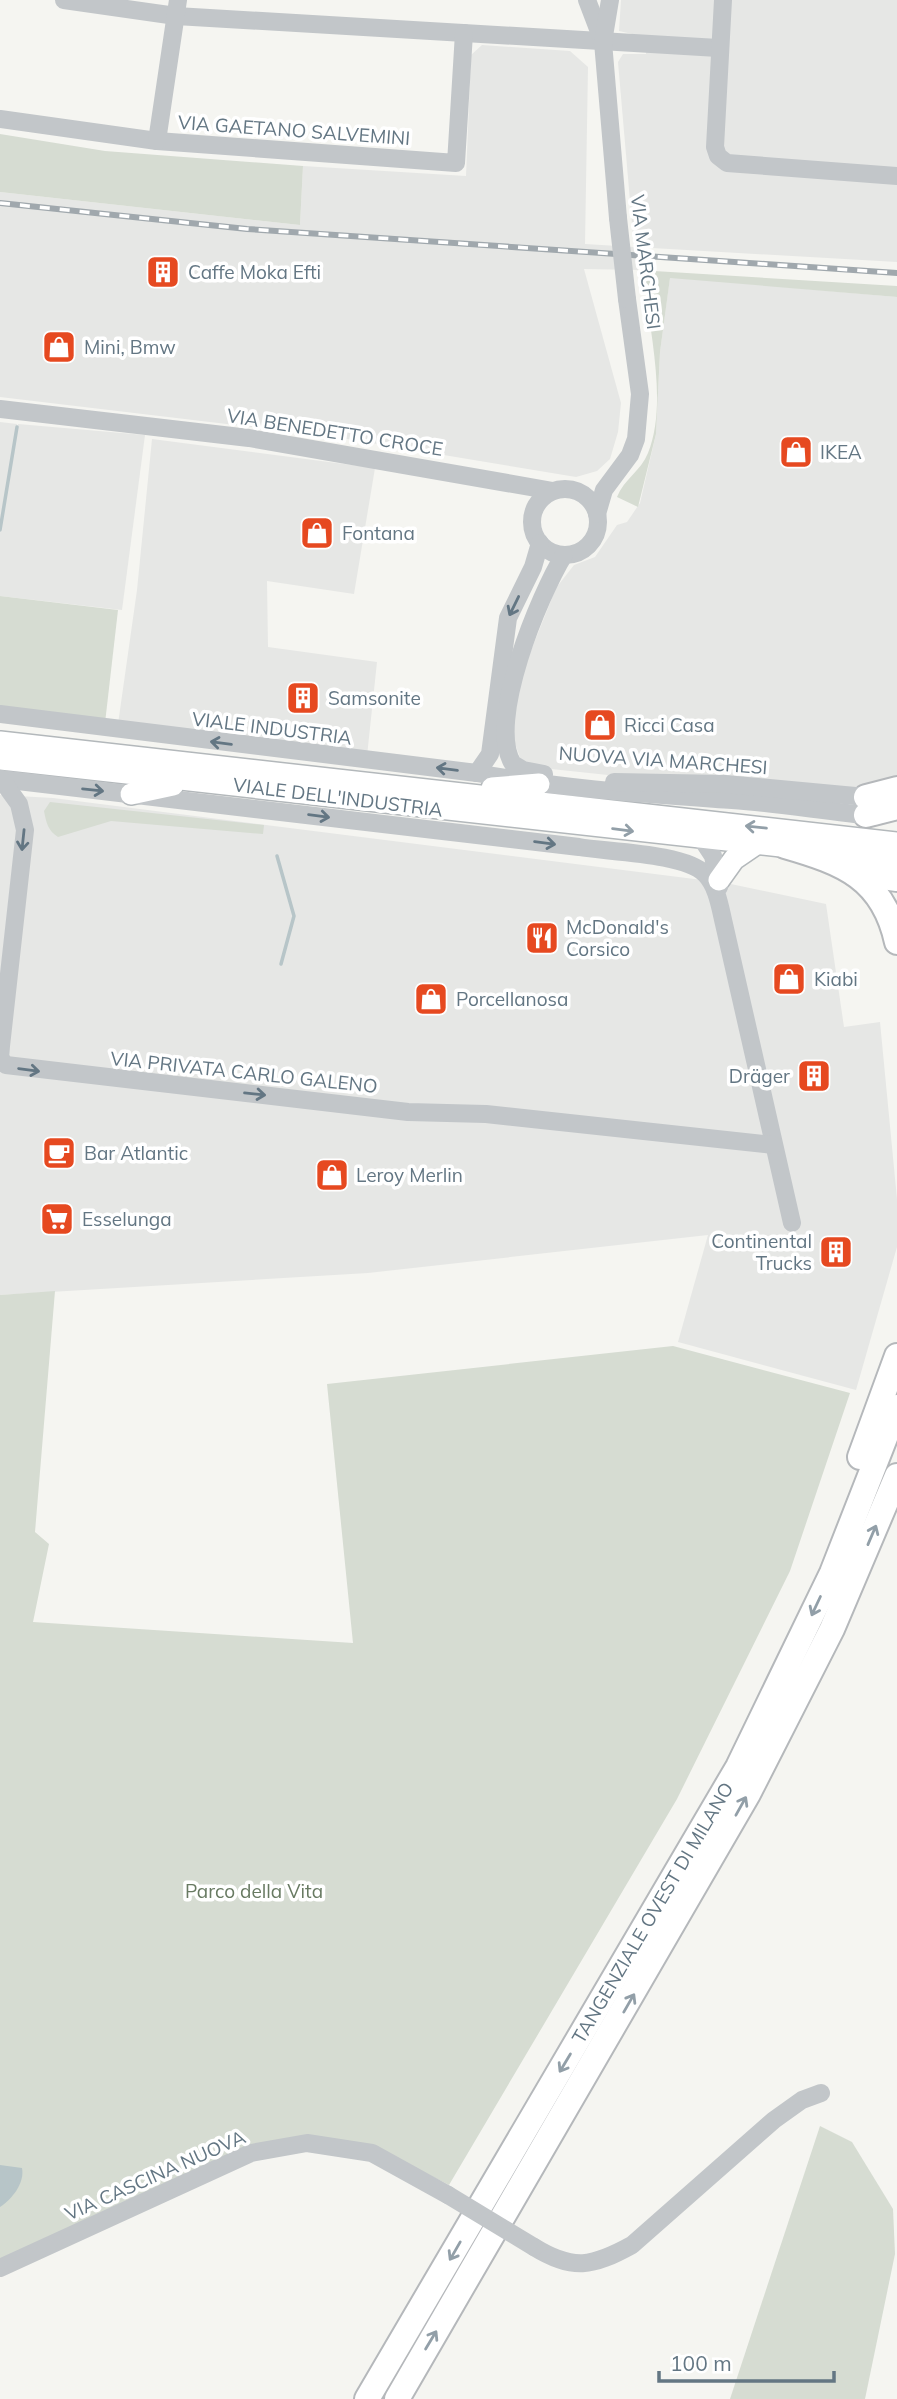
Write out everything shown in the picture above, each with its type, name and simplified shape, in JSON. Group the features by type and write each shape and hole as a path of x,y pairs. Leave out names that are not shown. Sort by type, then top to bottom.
{"highway":[{"path":"866,806 897,789"},
{"path":"866,806 897,807"},
{"path":"785,846 853,873 897,879"},
{"path":"853,873 882,900 897,942"},
{"path":"832,1573 837,1529 846,1496 897,1356"},
{"name":"TANGENZIALE OVEST DI MILANO","path":"367,2399 738,1767 832,1573 897,1407"},
{"name":"TANGENZIALE OVEST DI MILANO","path":"397,2399 748,1794 832,1629 897,1476"}],"main road":[{"path":"0,742 897,844"},
{"path":"0,772 191,781 705,840 897,859"},
{"path":"131,794 191,781"},
{"path":"443,792 539,784"},
{"path":"718,889 734,859 756,844"}],"street":[{"path":"64,0 464,33 718,48"},
{"name":"VIA MARCHESI","path":"587,0 603,42"},
{"name":"VIA MARCHESI","path":"597,514 610,480 630,455 639,420 638,365 618,218 603,42 610,0"},
{"path":"723,0 718,48 715,147 718,156 727,163 897,176"},
{"path":"157,141 177,8"},
{"name":"VIA GAETANO SALVEMINI","path":"0,119 157,141 456,163 464,33"},
{"name":"VIA BENEDETTO CROCE","path":"0,409 312,448 553,491"},
{"path":"577,491 593,504 598,529 591,543 579,552 564,555 547,549 540,543 532,526 535,508 553,491 577,491 610,480"},
{"path":"514,484 526,492 535,508"},
{"path":"477,773 490,754 508,618 533,567 540,543"},
{"path":"514,780 502,764 512,681 522,646 550,577 564,555"},
{"name":"VIALE INDUSTRIA","path":"0,714 477,773 539,784 866,806"},
{"name":"NUOVA VIA MARCHESI","path":"505,742 510,761 530,772 621,782 725,784 866,806"},
{"name":"VIALE DELL'INDUSTRIA","path":"0,772 131,794 670,860 693,866 705,873 718,889"},
{"name":"VIA PRIVATA CARLO GALENO","path":"0,772 19,804 24,830 1,1046 3,1063 32,1070 434,1115 486,1114 773,1145"},
{"path":"866,806 897,817"},
{"path":"682,819 705,840 713,856 773,1145 792,1223"},
{"path":"670,860 695,850 705,840"},
{"name":"VIA CASCINA NUOVA","path":"0,2267 127,2212 251,2153 307,2143 372,2153 556,2260 586,2265 632,2245 774,2120 802,2100 821,2093"}],"shaded area":[{"path":"621,0 897,0 897,262 635,247 638,270 584,269 621,403 618,432 610,459 597,471 576,477 335,437 0,397 0,192 300,225 303,166 466,176 471,55 482,45 570,51 588,67 585,244 634,247 618,62 623,54 646,54 646,37 619,31"},
{"path":"670,277 897,297 897,777 860,794 655,780 523,766 513,738 516,688 556,588 574,565 595,557 617,525 627,522 640,503 656,434 660,352"},
{"path":"0,422 17,424 0,522"},
{"path":"18,424 145,435 122,610 0,596 0,533"},
{"path":"152,439 375,468 354,594 267,581 268,647 377,662 367,756 118,724 137,590"},
{"path":"0,795 53,798 726,883 826,904 844,1027 880,1022 897,1199 897,1247 856,1390 678,1342 708,1235 368,1273 0,1295"},
{"path":"0,2165 22,2168 22,2179 17,2190 0,2207"}],"green space":[{"path":"0,134 105,151 303,166 300,225 0,192"},
{"path":"638,270 897,286 897,297 670,278 660,352 656,434 638,507 617,497 648,453 656,414 654,352 646,291 640,288"},
{"path":"0,596 118,610 105,723 0,706"},
{"path":"50,802 264,825 263,834 111,821 58,837 50,829 44,811"},
{"name":"Parco della Vita","path":"55,1291 35,1532 49,1544 33,1622 353,1643 327,1384 673,1346 850,1393 790,1571 677,1799 449,2185 371,2145 310,2137 0,2262 0,1295"},
{"path":"820,2126 852,2142 893,2209 895,2254 865,2399 730,2399"}],"waterway":[{"path":"0,530 17,427"},
{"path":"277,856 294,916 281,964"}],"railway":[{"path":"0,203 247,229 897,273"}],"place":[{"name":"Caffe Moka Efti","path":"163,272"},
{"name":"Mini, Bmw","path":"59,347"},
{"name":"IKEA","path":"796,452"},
{"name":"Fontana","path":"317,533"},
{"name":"Samsonite","path":"303,698"},
{"name":"Ricci Casa","path":"600,725"},
{"name":"McDonald's Corsico","path":"542,938"},
{"name":"Kiabi","path":"789,979"},
{"name":"Porcellanosa","path":"431,999"},
{"name":"Dräger","path":"814,1076"},
{"name":"Bar Atlantic","path":"59,1153"},
{"name":"Leroy Merlin","path":"332,1175"},
{"name":"Esselunga","path":"57,1219"},
{"name":"Continental Trucks","path":"836,1252"}]}
